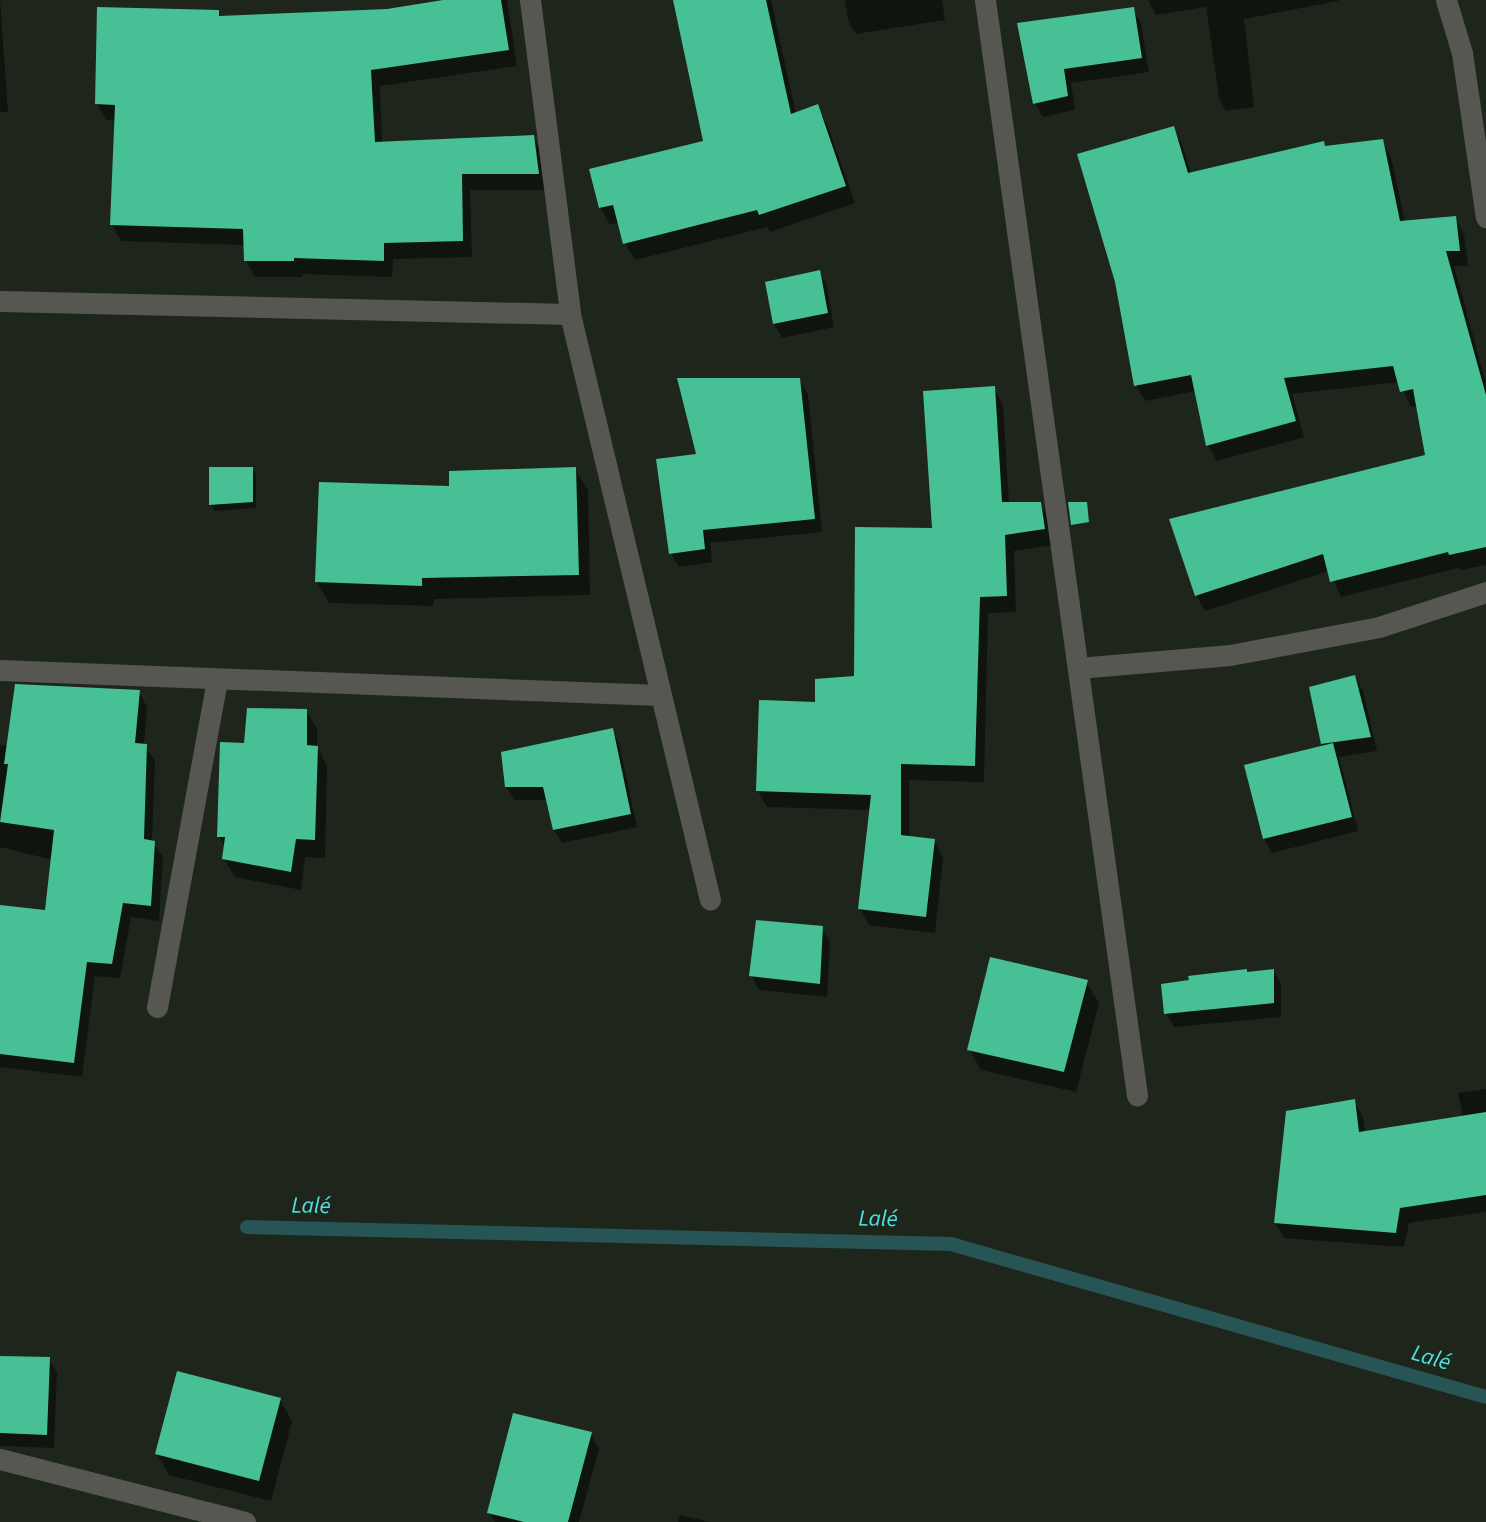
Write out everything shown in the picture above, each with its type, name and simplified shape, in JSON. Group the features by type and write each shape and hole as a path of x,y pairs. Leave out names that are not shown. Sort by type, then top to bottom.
{"street":[{"path":"530,0 570,314 710,900"},
{"path":"985,0 1138,1096"},
{"path":"1446,0 1462,53 1486,217"},
{"path":"0,300 570,314"},
{"path":"1078,668 1230,655 1339,635 1379,627 1486,592"},
{"path":"0,670 660,695"},
{"path":"157,1007 217,679"},
{"path":"0,1459 245,1522"}],"building":[{"path":"443,0 501,0 509,50 371,70 375,142 534,135 539,174 462,174 463,241 384,243 384,261 294,258 294,261 244,261 243,229 110,225 115,105 95,104 97,7 219,10 219,16 387,9"},
{"path":"673,0 766,0 791,114 818,104 846,186 759,215 757,210 623,244 613,205 599,208 589,169 703,141"},
{"path":"1134,7 1142,58 1064,69 1068,96 1033,104 1017,23"},
{"path":"1174,126 1188,173 1324,141 1325,146 1383,139 1400,221 1456,216 1460,251 1446,251 1486,395 1486,547 1449,555 1448,552 1330,582 1323,554 1195,596 1169,519 1425,455 1413,389 1400,392 1393,366 1284,378 1296,421 1206,446 1191,375 1134,386 1115,282 1077,154"},
{"path":"820,270 828,313 773,324 765,282"},
{"path":"677,378 800,378 815,519 703,530 705,549 669,554 656,459 696,454"},
{"path":"995,386 1002,502 1041,502 1045,529 1005,535 1007,596 980,597 975,766 901,764 901,835 935,839 926,917 858,909 871,795 756,791 759,700 815,702 815,679 854,676 855,527 932,528 923,391"},
{"path":"209,467 253,467 253,502 209,505"},
{"path":"576,467 579,575 422,578 422,586 315,582 319,482 449,486 449,471"},
{"path":"1068,502 1087,502 1089,522 1071,525"},
{"path":"1355,675 1371,737 1321,744 1309,687"},
{"path":"15,684 140,690 135,743 147,744 144,839 155,841 151,906 123,903 112,964 87,962 74,1063 0,1054 0,905 45,910 54,830 0,822 8,764 4,764"},
{"path":"247,708 307,709 307,745 318,746 315,840 296,839 291,872 222,859 225,837 217,837 220,742 244,743"},
{"path":"613,728 631,814 553,830 543,787 505,787 501,752"},
{"path":"1333,743 1352,817 1263,839 1244,765"},
{"path":"756,920 823,926 820,984 749,976"},
{"path":"990,957 1088,980 1064,1072 967,1050"},
{"path":"1247,969 1247,972 1274,969 1274,1003 1164,1014 1161,984 1189,980 1188,976"},
{"path":"1355,1099 1359,1132 1486,1112 1486,1195 1400,1208 1396,1233 1274,1223 1286,1111"},
{"path":"0,1356 50,1357 47,1435 0,1433"},
{"path":"177,1371 281,1398 259,1481 155,1454"},
{"path":"513,1413 592,1432 568,1522 524,1522 487,1513"}],"waterway":[{"name":"Lalé","path":"247,1227 951,1244 1486,1397"}]}
